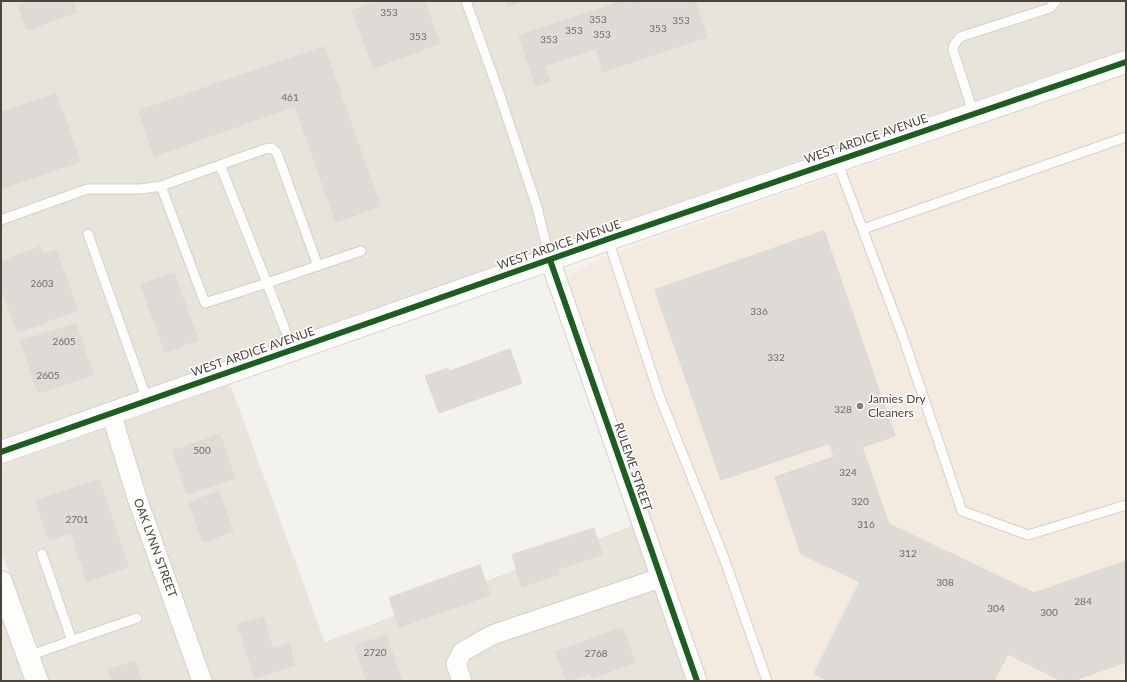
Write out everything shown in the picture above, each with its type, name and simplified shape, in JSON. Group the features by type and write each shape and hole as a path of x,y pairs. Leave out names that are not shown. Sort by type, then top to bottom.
{"street":[{"name":"WEST ARDICE AVENUE","path":"1,452 608,239 1126,62"},
{"name":"RULEME STREET","path":"550,260 696,681"},
{"name":"OAK LYNN STREET","path":"111,413 137,498 202,681"},
{"path":"462,681 456,664 462,652 492,635 660,578"},
{"path":"1,582 36,681"}],"lane":[{"path":"466,1 498,90 537,207 550,260"},
{"path":"974,115 953,50 954,45 960,37 1050,8 1056,1"},
{"path":"863,229 1126,137"},
{"path":"1,220 87,189 141,189 161,186 265,149 272,148 277,153 318,266"},
{"path":"837,161 903,337 962,511 1028,535 1126,505"},
{"path":"220,165 293,350"},
{"path":"161,186 205,302 267,283 361,251"},
{"path":"88,234 148,400"},
{"path":"608,239 659,395 724,558 766,681"},
{"path":"42,554 72,641"},
{"path":"28,656 137,618"}],"shaded area":[{"path":"1,1 1126,1 1126,50 757,175 1,440"},
{"path":"1126,75 1126,681 705,681 556,283 603,257"},
{"path":"230,384 325,642 645,521 705,681 48,681 1,551 1,465"},
{"path":"1,613 25,681 1,681"}],"building":[{"path":"32,1 73,1 77,12 27,30 18,6"},
{"path":"377,1 424,1 440,43 374,68 352,11"},
{"path":"507,1 523,1 508,6"},
{"path":"622,1 633,1 634,3 640,1 695,1 707,37 603,72 596,48 544,66 550,81 536,86 519,36"},
{"path":"324,47 380,206 336,222 295,106 154,156 139,111"},
{"path":"56,94 80,161 1,189 1,113"},
{"path":"824,231 895,436 862,447 889,524 1034,593 1126,561 1126,662 1072,681 1062,681 1008,654 994,681 829,681 814,674 860,582 801,554 775,477 834,457 830,443 721,480 655,290"},
{"path":"40,247 43,255 56,250 78,310 18,332 1,287 1,262"},
{"path":"174,273 198,340 165,352 141,285"},
{"path":"76,324 93,375 38,393 21,341"},
{"path":"510,349 522,383 439,413 425,376 448,368 449,371"},
{"path":"220,435 235,478 187,494 173,451"},
{"path":"99,480 128,567 87,581 71,533 49,540 36,501"},
{"path":"219,492 233,531 203,542 189,503"},
{"path":"594,528 602,555 557,570 558,575 522,587 512,555"},
{"path":"480,565 490,595 399,627 389,598"},
{"path":"263,617 273,649 289,644 295,665 255,678 238,625"},
{"path":"622,628 635,662 592,678 590,673 567,681 556,652"},
{"path":"386,636 402,681 367,681 355,646"},
{"path":"135,662 141,681 113,681 109,670"}],"cycle path":[{"path":"1,452 608,239 1126,62"},
{"path":"550,260 697,681"}],"place":[{"name":"Jamies Dry Cleaners","path":"860,406"}]}
